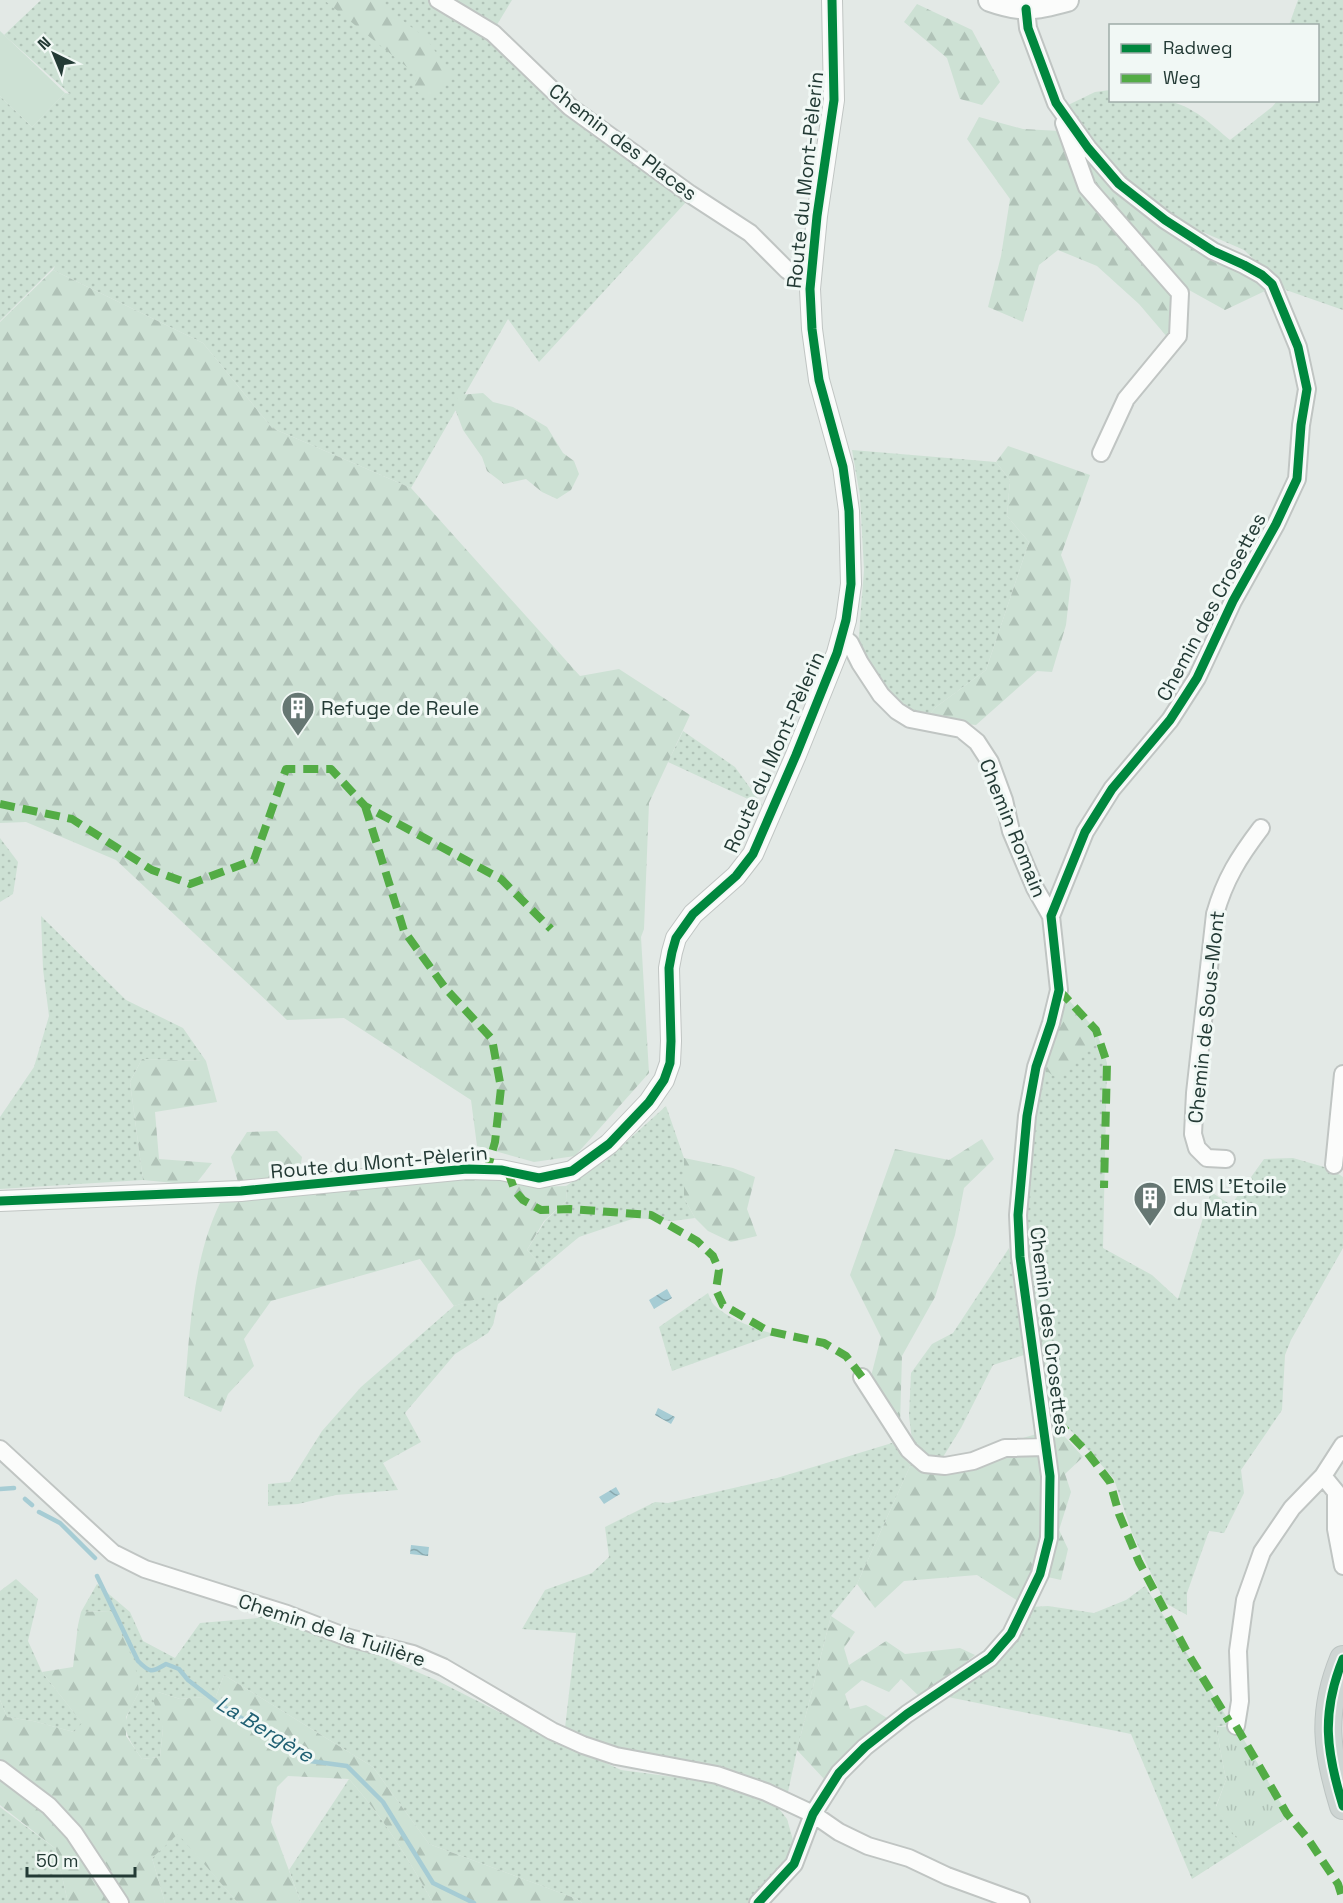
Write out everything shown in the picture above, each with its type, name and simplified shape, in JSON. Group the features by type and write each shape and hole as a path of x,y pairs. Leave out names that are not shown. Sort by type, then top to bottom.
{"main road":[{"path":"990,0 1010,7 1026,9 1067,0"},
{"path":"1343,1659 1334,1681 1328,1709 1328,1744 1332,1772 1343,1806"}],"street":[{"name":"Chemin des Places","path":"438,0 493,33 570,107 690,194 750,233 787,270 804,281 810,282"},
{"name":"Route du Mont-Pèlerin","path":"0,1201 241,1191 467,1169 501,1170 539,1178 572,1172 609,1144 649,1102 664,1080 670,1063 669,968 676,938 693,914 736,876 753,854 837,653 851,584 849,502 843,467 822,395 812,329 810,282 834,100 832,0"},
{"name":"Chemin des Crosettes","path":"758,1903 794,1864 813,1814 839,1773 865,1747 907,1714 990,1658 1011,1634 1040,1574 1049,1538 1050,1476 1020,1257 1018,1215 1027,1116 1036,1067 1059,990 1051,916 1085,832 1112,789 1170,720 1197,678 1233,601 1276,524 1297,479 1301,425 1307,389 1298,347 1272,284 1262,275 1213,251 1165,220 1119,184 1088,148 1056,103 1028,28 1026,9"},
{"path":"1056,103 1088,187 1180,293 1178,336 1126,399 1101,453"},
{"name":"Chemin Romain","path":"842,636 850,643 881,695 897,711 909,720 961,729 977,742 990,762 1004,800 1011,831 1035,888 1051,916"},
{"name":"Chemin de Sous-Mont","path":"1226,1159 1207,1158 1197,1148 1193,1134 1195,1094 1215,914 1223,888 1242,853 1261,828"},
{"path":"1334,1165 1343,1074"},
{"path":"862,1377 909,1450 925,1464 945,1466 973,1461 1005,1449 1046,1447"},
{"path":"1236,1726 1240,1701 1238,1650 1245,1600 1262,1552 1292,1508 1323,1476 1343,1445"},
{"name":"Chemin de la Tuilière","path":"0,1449 113,1553 145,1569 287,1614 350,1638 413,1654 443,1667 552,1731 584,1745 616,1756 717,1776 766,1792 813,1814 838,1832 868,1846 909,1858 947,1876 1021,1903"},
{"path":"1323,1476 1336,1492 1336,1529 1343,1566"},
{"path":"0,1769 49,1806 74,1833 120,1903"}],"green space":[{"path":"41,0 436,0 491,37 687,201 539,362 508,319 411,488 272,428 203,343 53,270 55,266 0,321 0,96 32,127 65,93 70,94 4,35"},
{"path":"324,0 375,0 426,38 451,74 432,96 421,95 413,88 418,76"},
{"path":"450,0 512,0 495,28"},
{"path":"1298,0 1343,0 1343,310 1286,290 1244,250 1182,223 1138,189 1090,143 1066,106 1095,92 1109,90 1109,102 1172,102 1193,111 1230,140 1276,102 1319,102 1319,24 1289,24"},
{"path":"917,4 972,30 1000,82 982,105 960,99 947,58 904,22"},
{"path":"0,31 65,93 32,127 0,96"},
{"path":"979,117 1023,129 1060,131 1082,187 1175,294 1175,332 1168,338 1139,304 1097,266 1058,250 1039,265 1023,322 988,307 1001,256 1010,199 967,139"},
{"path":"1074,135 1115,184 1243,270 1265,291 1225,310 1189,290 1090,186"},
{"path":"53,270 203,343 272,428 411,488 580,676 619,669 690,715 649,803 644,929 641,937 649,1073 575,1156 534,1162 477,1146 471,1100 344,1018 287,1020 116,860 26,822 0,823 0,322"},
{"path":"483,393 493,402 513,407 547,427 563,453 574,461 579,474 571,490 557,499 542,492 526,479 504,484 487,471 482,457 463,430 454,406 459,395"},
{"path":"1008,446 1090,475 1061,555 1071,580 1066,625 1052,672 1037,671 976,725 925,720 936,707 986,670 1029,542 1007,516 1010,480 996,462"},
{"path":"852,450 996,462 1010,480 1007,516 1029,542 986,670 936,707 925,720 910,713 885,692 858,647 864,570 860,496"},
{"path":"683,731 735,767 763,806 668,762"},
{"path":"0,838 18,862 13,894 0,902"},
{"path":"41,916 126,1000 183,1028 206,1061 142,1059 130,1082 143,1180 0,1189 0,1117 34,1067 49,1016 43,969"},
{"path":"1067,998 1096,1030 1095,1045 1057,1078 1042,1068"},
{"path":"1096,1030 1107,1063 1103,1248 1152,1275 1178,1299 1211,1192 1231,1205 1264,1159 1293,1158 1331,1169 1343,1177 1343,1248 1291,1340 1285,1355 1282,1410 1241,1470 1244,1493 1224,1533 1209,1531 1187,1593 1187,1615 1165,1603 1132,1533 1114,1479 1065,1424 1048,1417 1026,1266 1026,1221 1035,1102 1042,1068 1095,1045"},
{"path":"142,1059 206,1061 217,1102 155,1112 159,1159 212,1163 195,1185 143,1180 130,1082"},
{"path":"666,1106 684,1158 684,1198 695,1218 673,1221 635,1218 579,1237 543,1267 527,1250 545,1221 567,1200 566,1186 605,1161"},
{"path":"277,1131 302,1157 299,1176 238,1182 231,1157 247,1132"},
{"path":"982,1139 994,1159 964,1188 955,1235 935,1297 902,1356 900,1424 869,1384 881,1337 850,1275 895,1149 949,1160"},
{"path":"684,1158 733,1168 755,1177 747,1209 757,1236 731,1242 708,1231 695,1218 684,1198"},
{"path":"473,1176 503,1177 532,1187 566,1186 567,1200 544,1221 527,1250 543,1267 498,1304 497,1293 454,1306 420,1259 271,1301 244,1339 254,1366 228,1394 221,1412 184,1396 198,1273 203,1249 220,1203 313,1191"},
{"path":"1009,1248 1024,1355 993,1365 961,1428 943,1457 926,1458 913,1448 909,1416 911,1373 932,1344 953,1333"},
{"path":"497,1292 498,1304 493,1325 488,1333 455,1354 405,1413 421,1442 383,1463 398,1490 336,1495 298,1504 268,1506 268,1484 290,1482 322,1431 361,1387 454,1306"},
{"path":"708,1293 714,1305 734,1319 775,1334 672,1371 659,1327"},
{"path":"1057,1428 1083,1457 1065,1474 1071,1492 1059,1530 1068,1549 1061,1580 1034,1574 1018,1601 977,1575 904,1581 875,1608 857,1584 912,1462 949,1474 1016,1440"},
{"path":"892,1443 912,1462 857,1584 831,1616 788,1792 731,1772 598,1745 565,1728 576,1633 522,1629 545,1590 592,1573 609,1557 605,1527 655,1502 668,1503 777,1478"},
{"path":"16,1579 38,1599 28,1641 42,1672 83,1724 74,1732 7,1717 0,1700 0,1591"},
{"path":"97,1584 130,1612 143,1641 175,1658 200,1623 258,1618 261,1614 350,1643 436,1680 621,1770 719,1783 776,1805 787,1819 793,1840 787,1862 750,1903 582,1903 577,1899 429,1844 373,1767 224,1675 216,1696 180,1699 158,1692 163,1728 160,1757 142,1759 130,1740 126,1726 126,1719 139,1692 111,1611 81,1612"},
{"path":"1145,1586 1231,1724 1216,1727 1226,1780 1216,1806 1242,1847 1192,1879 1131,1734 943,1696 971,1681 991,1666 1031,1607 1048,1606 1094,1613 1126,1600"},
{"path":"111,1611 135,1664 139,1692 126,1717 126,1736 142,1759 160,1757 163,1728 152,1697 158,1692 180,1699 216,1696 224,1675 373,1767 429,1844 577,1899 582,1903 433,1903 394,1838 349,1779 288,1776 277,1787 271,1822 301,1903 238,1903 178,1834 152,1858 165,1903 68,1903 56,1849 0,1805 0,1700 7,1717 74,1732 82,1723 42,1672 73,1667 81,1612"},
{"path":"831,1616 855,1632 844,1648 849,1665 886,1641 905,1654 960,1648 975,1655 921,1698 901,1679 889,1692 862,1680 845,1694 850,1709 866,1705 887,1718 825,1780 797,1750"},
{"path":"1236,1726 1287,1814 1285,1819 1242,1847 1216,1807 1226,1780 1216,1727"},
{"path":"349,1779 394,1838 433,1903 301,1903 289,1870"},
{"path":"0,1807 56,1849 68,1903 0,1903"},
{"path":"178,1833 238,1903 165,1903 152,1858"}],"water":[{"path":"667,1289 672,1298 654,1309 649,1300"},
{"path":"658,1408 675,1417 671,1424 655,1415"},
{"path":"616,1487 620,1494 604,1504 599,1497"},
{"path":"411,1545 429,1547 428,1556 410,1554"}],"waterway":[{"name":"La Bergère","path":"0,1489 14,1488"},
{"name":"La Bergère","path":"25,1499 32,1505"},
{"name":"La Bergère","path":"39,1512 60,1523 95,1558"},
{"name":"La Bergère","path":"97,1576 142,1665 149,1670 158,1669 166,1664 179,1669 188,1680 219,1704 310,1761 347,1766 383,1802 433,1883 474,1903"}],"marked path":[{"path":"0,804 72,819 152,870 190,884 254,860 286,769 331,769 365,806 501,879 551,929"},
{"path":"365,806 404,931 446,989 492,1039 501,1088 495,1142 487,1170"},
{"path":"1059,990 1096,1030 1107,1063 1104,1188"},
{"path":"508,1172 515,1191 523,1200 541,1210 570,1209 651,1215 697,1241 713,1256 719,1270 716,1290 723,1305 768,1331 824,1343 846,1356 862,1377"},
{"path":"1056,1420 1086,1451 1110,1482 1119,1514 1139,1562 1187,1652 1229,1721"},
{"path":"1236,1726 1287,1814 1308,1839 1338,1884 1343,1900"}],"cycle path":[{"path":"0,1201 241,1191 467,1169 501,1170 539,1178 572,1171 609,1144 649,1102 664,1080 670,1063 669,968 676,938 693,914 736,876 753,854 837,653 846,620 851,584 849,511 843,467 819,380 812,329 810,289 817,216 834,100 832,0"},
{"path":"758,1903 794,1864 813,1814 839,1773 865,1747 907,1714 990,1658 1011,1634 1040,1574 1049,1538 1050,1476 1020,1257 1018,1215 1027,1116 1036,1067 1059,990 1051,916 1085,832 1112,789 1170,720 1197,678 1233,601 1276,524 1297,479 1301,425 1307,389 1298,347 1272,284 1262,275 1213,251 1165,220 1119,184 1088,148 1056,103 1028,28 1026,9"},
{"path":"1343,1659 1331,1697 1328,1732 1333,1767 1343,1806"}],"place":[{"name":"Refuge de Reule","path":"298,737"},
{"name":"EMS L'Etoile du Matin","path":"1150,1227"}]}
